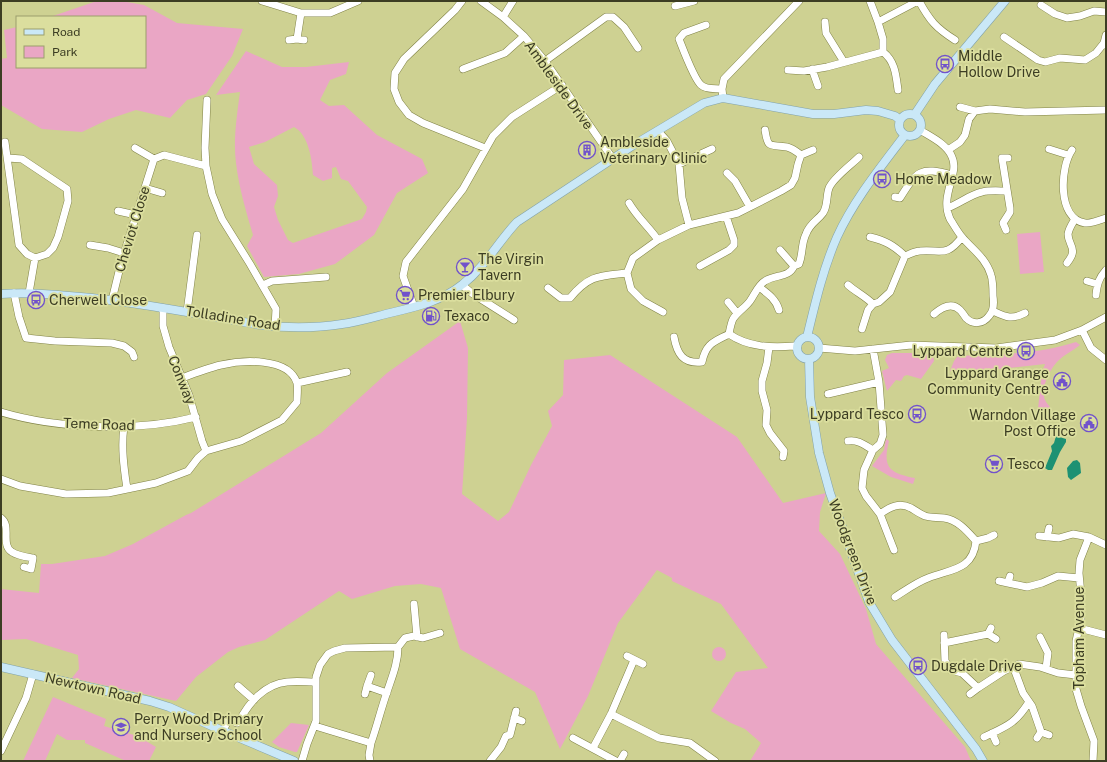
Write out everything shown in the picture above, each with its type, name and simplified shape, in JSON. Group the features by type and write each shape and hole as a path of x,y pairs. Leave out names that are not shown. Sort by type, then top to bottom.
{"main road":[{"path":"915,114 935,84 1005,1"},
{"path":"723,93 813,114 834,114 866,110 878,111 895,116 899,119"},
{"name":"Tolladine Road","path":"1,294 29,293 112,300 275,327 342,324 414,307 443,297 473,276 517,222 632,146 723,93"},
{"path":"909,113 915,114 919,118 921,124 920,130 911,136 905,136 898,126 899,119 903,115 909,113"},
{"path":"807,337 815,340 818,348 816,355 809,359 802,357 797,348 799,342 807,337 822,276 837,238 851,211 874,176 905,136"},
{"name":"Woodgreen Drive","path":"809,359 810,397 819,453 830,493 869,602 892,640 976,749 983,761"},
{"name":"Newtown Road","path":"1,667 150,701 169,707 294,761"}],"street":[{"path":"262,1 301,14 330,13 358,1"},
{"path":"462,1 455,10 404,59 395,73 394,89 399,102 409,115 424,123 485,148"},
{"name":"Ambleside Drive","path":"481,1 503,17 524,36 545,61 613,159"},
{"path":"503,17 513,1"},
{"path":"678,4 694,1"},
{"path":"706,25 684,34 679,40 701,86 708,88 714,87 723,93 724,80 799,1"},
{"path":"870,1 883,39 883,52"},
{"path":"878,22 918,1 928,17 938,28 955,40"},
{"path":"1042,6 1055,14 1067,18 1080,16 1094,11 1106,12"},
{"path":"288,40 301,40 301,14"},
{"path":"545,61 606,17 613,17 624,27 638,48"},
{"path":"825,22 826,33 844,62"},
{"path":"1004,37 1034,58 1045,62 1060,58 1085,60 1096,53 1105,44 1106,35"},
{"path":"467,70 505,53 524,36"},
{"path":"788,70 804,71 883,52 889,56 895,69 894,82 898,90"},
{"path":"812,69 818,86"},
{"path":"414,307 403,276 406,262 463,189 493,136 512,117 562,85"},
{"path":"207,100 205,148 206,166 212,194 222,219 263,285 276,309 275,327"},
{"path":"960,107 975,112 990,109 1025,112 1106,110"},
{"path":"948,150 960,142 965,135 969,120 975,112"},
{"path":"658,130 670,147 679,164 682,198 689,225"},
{"path":"765,130 766,139 769,144 774,147 787,147 801,155"},
{"path":"920,130 948,150 952,157 954,165 946,198 947,208 950,217 962,237 977,252 986,264 991,274 993,293 993,311 989,317 980,322 973,323 956,307 946,305 934,314"},
{"path":"6,142 8,158 19,245 26,254 35,258 47,254 54,248 58,237 68,201 68,189 22,159 8,158"},
{"path":"135,148 154,159 164,155 206,166"},
{"path":"679,164 712,149"},
{"path":"1049,149 1070,152 1064,181 1064,198 1067,210 1075,219 1085,223 1106,218"},
{"path":"663,312 643,301 631,289 627,273 633,258 658,240 689,225 726,216 775,195 791,185 795,178 801,155 813,150"},
{"path":"729,334 732,321 737,313 750,301 764,281 776,276 789,274 794,266 799,264 806,233 812,223 824,212 826,206 823,196 834,180 859,157"},
{"path":"1002,226 1010,212 1010,200 1007,191 1002,158 1008,158"},
{"name":"Cheviot Close","path":"112,300 124,253 154,159"},
{"path":"894,197 900,198 913,178 920,172 929,170 952,174"},
{"path":"727,173 735,181 750,207"},
{"path":"145,188 162,193"},
{"path":"947,208 983,192 1007,191"},
{"path":"629,203 658,240"},
{"path":"118,211 136,215"},
{"path":"700,266 729,250 734,245 734,240 726,216"},
{"path":"1067,263 1072,257 1073,251 1068,235 1075,219"},
{"path":"187,312 197,236"},
{"path":"870,237 884,240 905,256"},
{"path":"862,329 868,322 868,310 873,304 879,302 890,292 905,256 920,251 943,252 951,248 962,237"},
{"path":"90,245 108,248 124,253"},
{"path":"780,250 794,266"},
{"path":"29,293 35,258"},
{"path":"1096,295 1097,284 1100,276 1106,270"},
{"path":"548,288 561,298 570,298 587,280 627,273"},
{"path":"263,285 272,281 326,277"},
{"path":"1087,281 1097,284"},
{"path":"462,285 473,294 514,320"},
{"path":"848,285 865,296 873,304"},
{"path":"759,287 771,297 778,306 779,310"},
{"path":"14,294 19,317 26,338 55,341 112,343 124,346 132,352 134,357"},
{"path":"728,302 737,313"},
{"name":"Conway","path":"163,308 163,326 169,347 196,417 206,451"},
{"path":"993,311 1013,318 1025,313"},
{"path":"818,348 855,351 911,345 996,348 1055,340 1082,330 1106,318"},
{"path":"1082,330 1091,348 1106,360"},
{"path":"674,337 676,348 682,357 687,360 702,362 708,346 729,334"},
{"path":"729,334 738,340 764,347 794,346 797,348"},
{"path":"769,347 767,363 762,380 762,391 767,410 766,424 770,433 784,451 783,457"},
{"path":"873,349 879,382 883,435 880,444 873,450 864,470 862,488 866,496 880,514 894,550"},
{"path":"1,479 20,486 66,494 108,493 156,483 188,471 198,458 206,451 241,440 282,420 297,402 297,383 289,372 282,366 258,362 239,362 223,364 182,378"},
{"path":"297,383 347,372"},
{"path":"828,394 879,382"},
{"name":"Teme Road","path":"1,412 23,419 61,424 106,426 156,425 196,417"},
{"path":"124,426 122,441 127,489"},
{"path":"848,441 853,440 859,442 873,450"},
{"path":"880,514 888,508 897,505 906,506 921,515 930,518 953,520 963,527 976,541"},
{"path":"1,518 4,520 6,526 8,548 12,552 33,558 31,569"},
{"path":"1047,537 1049,528"},
{"path":"1039,536 1059,538 1073,534 1089,537 1106,545"},
{"path":"976,541 994,535"},
{"name":"Topham Avenue","path":"1089,537 1080,560 1079,578 1081,620 1076,641 1076,689 1094,741 1093,761"},
{"path":"895,597 927,578 956,569 968,562 975,549 976,541"},
{"path":"1008,583 1010,576"},
{"path":"999,582 1027,587 1042,583 1058,576 1079,578"},
{"path":"414,604 417,637"},
{"path":"1079,628 1106,634"},
{"path":"944,643 989,631 996,639"},
{"path":"370,761 369,755 371,743 396,665 398,647 405,638 423,638 440,633"},
{"path":"944,635 945,661 951,670 962,673 978,688"},
{"path":"1040,637 1048,653 1046,668"},
{"path":"1044,644 1050,640"},
{"path":"302,761 307,744 315,726 315,682 320,666 328,654 332,651 351,648 398,647"},
{"path":"627,656 643,664"},
{"path":"593,748 611,714 634,660"},
{"path":"970,694 1004,671 1019,664 1076,675"},
{"path":"1013,666 1023,692 1029,702 1039,735 1049,735"},
{"path":"1,751 26,698 33,674"},
{"path":"365,694 371,676"},
{"path":"223,731 228,720 237,723 239,722 247,708 267,689 288,682 315,682"},
{"path":"238,686 254,700"},
{"path":"367,686 387,692"},
{"path":"984,737 1010,725 1021,714 1029,702"},
{"path":"611,714 659,738 690,743 715,761"},
{"path":"494,760 506,736 510,735 515,715 522,720"},
{"path":"315,726 371,743"},
{"path":"992,733 996,742"},
{"path":"573,738 616,761"}],"green space":[{"path":"97,1 121,1 144,5 177,23 243,29 232,56 206,94 187,100 170,118 136,110 109,119 82,132 42,129 1,105 1,59 7,58 4,30 16,27 16,68 146,68 146,16 53,16"},
{"path":"246,51 282,67 306,67 349,62 346,74 330,80 320,100 329,106 344,105 377,135 422,159 428,173 397,193 374,235 335,264 299,274 264,277 247,246 253,235 237,172 235,136 240,92 216,95","holes":["294,127 299,131 309,148 313,175 323,181 332,178 332,168 336,167 341,179 348,181 367,207 362,219 293,243 288,240 278,220 274,207 278,196 277,185 254,164 249,147 265,142"]},
{"path":"1040,232 1044,272 1020,274 1017,234"},
{"path":"460,321 468,348 467,418 462,494 498,521 509,512 531,465 552,426 548,411 563,395 564,360 610,355 737,437 783,503 826,493 820,512 819,531 840,554 866,609 876,644 965,747 971,761 750,761 761,743 745,729 731,723 711,711 736,672 768,668 721,604 672,581 672,578 657,570 618,623 588,696 560,749 535,692 460,649 441,588 421,584 395,586 352,599 339,591 265,640 239,647 228,652 196,677 176,701 72,678 79,669 78,655 26,639 1,640 1,589 39,593 41,564 52,564 105,556 133,544 191,513 321,433 387,373"},
{"path":"1076,342 1080,345 1059,360 1049,373 1044,390 1045,401 1050,407 1046,414 1040,414 1038,409 1042,372 1045,364 991,370 950,371 958,356 1032,352"},
{"path":"892,353 921,353 933,356 934,361 921,379 907,375 904,376 901,381 896,380 887,391 882,371 889,368 885,360 887,355"},
{"path":"886,439 889,441 887,457 890,468 899,474 915,478 913,484 891,477 872,466 884,450"},
{"path":"716,647 722,647 726,651 726,657 722,661 716,661 712,657 712,651"},
{"path":"53,697 106,719 104,726 144,738 156,747 149,761 126,761 85,743 85,740 67,740 57,734 45,761 23,761"},
{"path":"291,723 309,725 297,752 279,747 272,742"}],"shaded area":[{"path":"1056,436 1066,439 1066,442 1052,470 1048,470 1045,468 1052,451 1051,446 1054,443"},
{"path":"1077,460 1080,463 1081,473 1071,480 1068,477 1067,468 1073,461"}],"place":[{"name":"Middle Hollow Drive","path":"945,64"},
{"name":"Ambleside Veterinary Clinic","path":"587,150"},
{"name":"Home Meadow","path":"882,179"},
{"name":"The Virgin Tavern","path":"465,267"},
{"name":"Premier Elbury","path":"405,295"},
{"name":"Cherwell Close","path":"36,300"},
{"name":"Texaco","path":"431,316"},
{"name":"Lyppard Centre","path":"1026,351"},
{"name":"Lyppard Grange Community Centre","path":"1062,381"},
{"name":"Lyppard Tesco","path":"917,414"},
{"name":"Warndon Village Post Office","path":"1089,423"},
{"name":"Tesco","path":"994,464"},
{"name":"Dugdale Drive","path":"918,666"},
{"name":"Perry Wood Primary and Nursery School","path":"121,727"}]}
